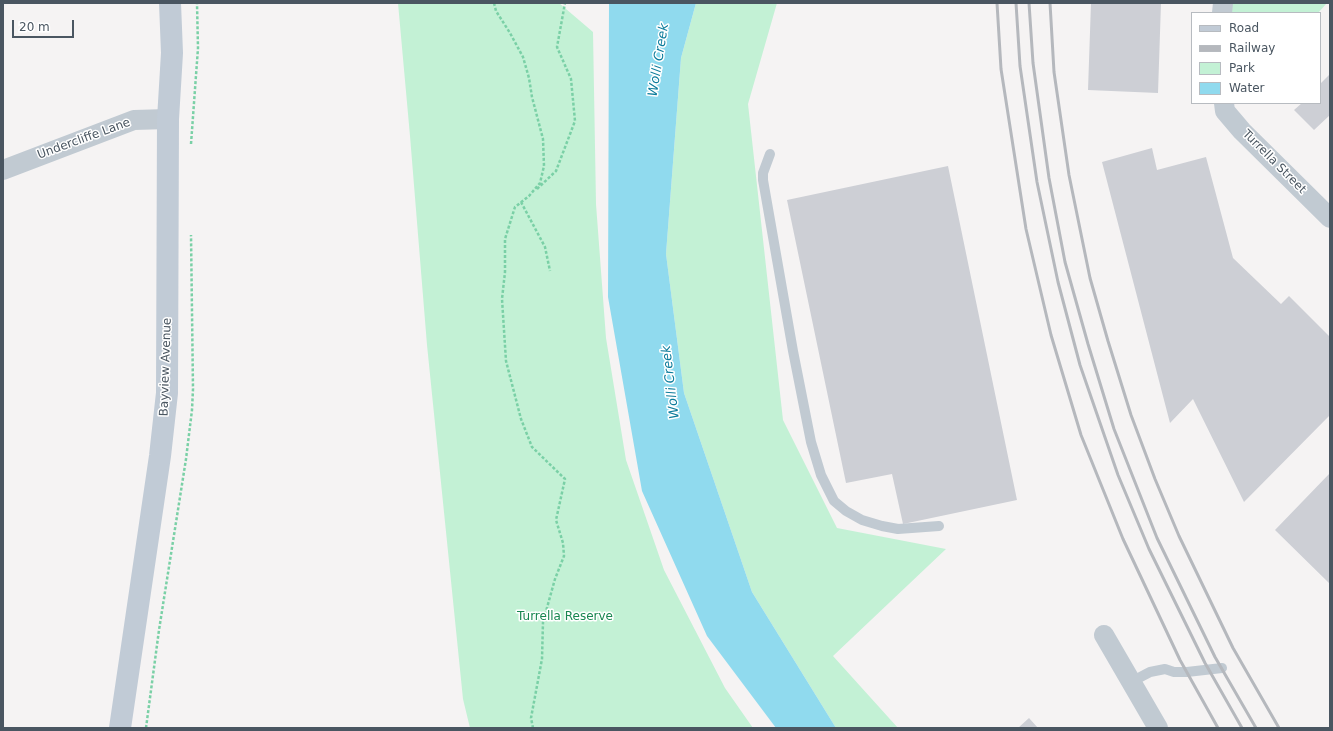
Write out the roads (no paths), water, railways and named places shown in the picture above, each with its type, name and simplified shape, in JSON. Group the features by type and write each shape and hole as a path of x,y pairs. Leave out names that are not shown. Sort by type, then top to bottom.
{"main road":[{"name":"Bayview Avenue","path":"120,728 167,393 168,119 172,54 170,3"}],"street":[{"name":"Turrella Street","path":"1224,104 1225,111 1242,131 1330,218"},
{"name":"Undercliffe Lane","path":"3,170 134,120 168,119"},
{"path":"1104,635 1158,728"}],"lane":[{"path":"770,154 763,173 763,180 793,352 811,442 821,475 834,501 846,511 862,520 898,529 939,526"},
{"path":"1131,682 1150,672 1165,669 1174,672 1187,672 1222,668"}],"water":[{"name":"Wolli Creek","path":"609,3 696,3 681,58 666,254 684,393 752,592 836,728 776,728 707,636 642,491 608,297"}],"railway":[{"path":"997,3 1001,69 1026,229 1051,335 1081,435 1123,539 1180,660 1218,728"},
{"path":"1016,3 1020,66 1037,182 1058,282 1080,365 1118,475 1149,549 1205,663 1242,728"},
{"path":"1029,3 1033,63 1049,178 1065,262 1114,429 1157,538 1215,657 1256,728"},
{"path":"1050,3 1054,72 1069,175 1090,278 1131,415 1155,479 1179,536 1233,648 1279,728"}],"park label":[{"name":"Turrella Reserve","path":"565,617"}]}
